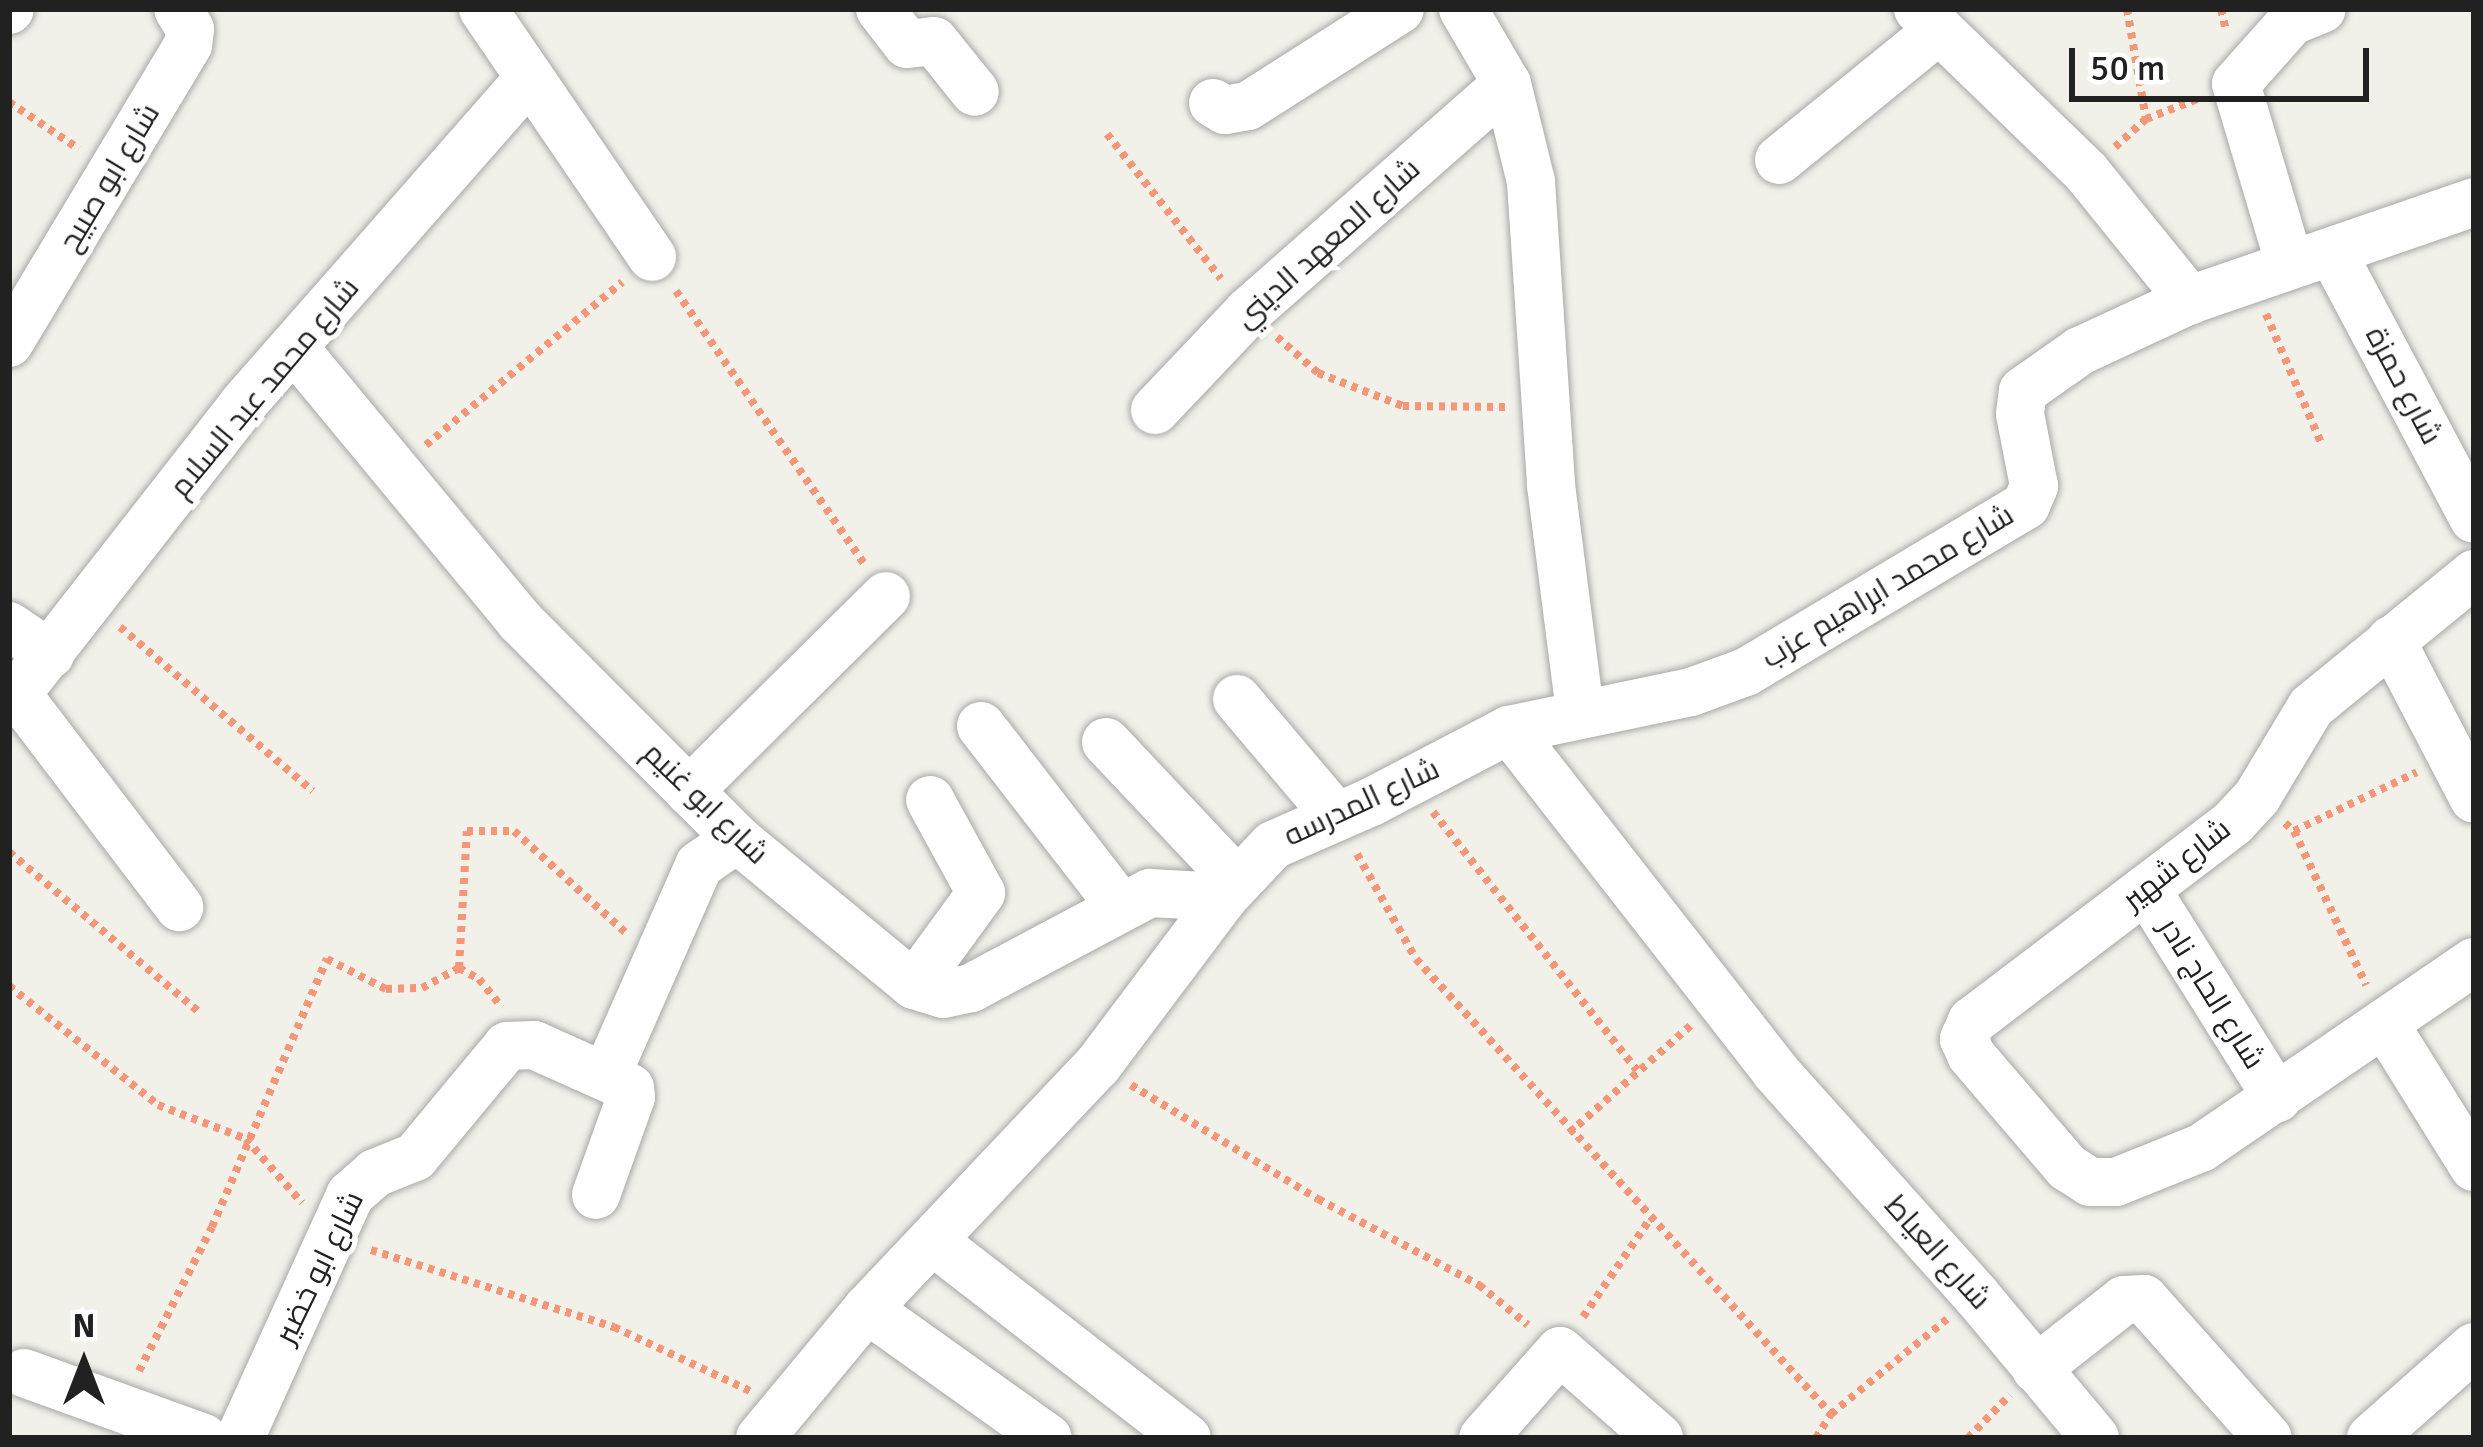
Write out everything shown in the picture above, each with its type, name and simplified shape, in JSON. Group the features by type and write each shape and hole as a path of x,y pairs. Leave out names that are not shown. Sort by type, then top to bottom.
{"street":[{"name":"شارع ابو صبيح","path":"9,344 188,45 190,28 178,9"},
{"path":"483,9 652,257"},
{"path":"880,9 907,44 944,25 975,92"},
{"path":"1213,103 1225,110 1248,106 1400,9"},
{"path":"1463,9 1507,85 1531,182 1544,407 1580,711"},
{"path":"2236,84 2302,13"},
{"path":"1779,160 1928,20 2087,173 2190,300"},
{"name":"شارع محمد عبد السلام","path":"13,699 244,404 296,350 529,78"},
{"name":"شارع حمزة","path":"2236,84 2291,265 2474,519"},
{"name":"شارع المعهد الديني","path":"1155,410 1248,312 1507,85"},
{"name":"شارع محمد ابراهيم عزب","path":"1509,730 1580,711 1658,699 1732,678 2026,505 2034,486 2020,414 2023,391 2080,351 2190,300 2474,202"},
{"name":"شارع ابو غنيم","path":"296,350 520,621 737,839 914,986"},
{"name":"شارع شهير","path":"2276,1098 2167,1166 2133,1179 2090,1182 2067,1167 1971,1055 1964,1039 1972,1022 2233,824 2257,797 2311,707 2474,574"},
{"path":"689,791 886,596"},
{"path":"9,626 50,654"},
{"path":"2391,640 2474,799"},
{"path":"13,699 179,907"},
{"path":"1238,699 1335,815"},
{"path":"981,725 1121,908"},
{"name":"شارع المدرسه","path":"772,1423 867,1309 1098,1065 1230,889 1273,845 1410,783 1509,730"},
{"name":"شارع العياط","path":"1509,730 1774,1071 1976,1295 2095,1438"},
{"path":"1106,742 1230,889"},
{"path":"930,800 981,893 914,986 943,994 971,988 1150,893 1230,889"},
{"path":"596,1195 619,1082 655,959 699,866 737,839"},
{"name":"شارع الحاج نادر","path":"2146,890 2276,1098"},
{"path":"2276,1098 2474,962"},
{"path":"2384,1023 2474,1166"},
{"name":"شارع ابو خضير","path":"240,1438 331,1236 360,1183 415,1156 507,1046 534,1046 619,1082"},
{"path":"934,1242 1187,1438"},
{"path":"2036,1369 2125,1300 2144,1299 2268,1438"},
{"path":"867,1309 1048,1438"},
{"path":"2401,1427 2474,1347"},
{"path":"1483,1438 1560,1351 1659,1438"},
{"path":"24,1372 204,1438"}],"path":[{"path":"2127,9 2146,119 2236,84"},
{"path":"9,103 116,172"},
{"path":"1107,134 1248,312 1318,373 1403,406 1544,407"},
{"path":"396,474 460,412 652,257 886,596"},
{"path":"2291,265 2322,445"},
{"path":"92,603 313,791"},
{"path":"2294,831 2449,756"},
{"path":"1410,783 1637,1070"},
{"path":"2257,797 2294,831 2384,1023"},
{"path":"1335,815 1416,959 1831,1414"},
{"path":"121,1408 212,1227 246,1138 327,959 386,989 422,988 459,968 467,831 514,831 655,959"},
{"path":"9,852 200,1013"},
{"path":"9,986 158,1105 246,1138 331,1236 474,1287 614,1327 772,1423"},
{"path":"1569,1132 1718,1003"},
{"path":"1098,1065 1318,1198 1479,1285 1560,1351 1650,1219"},
{"path":"1816,1438 1831,1414 1976,1295"},
{"path":"1968,1438 2036,1369"}]}
